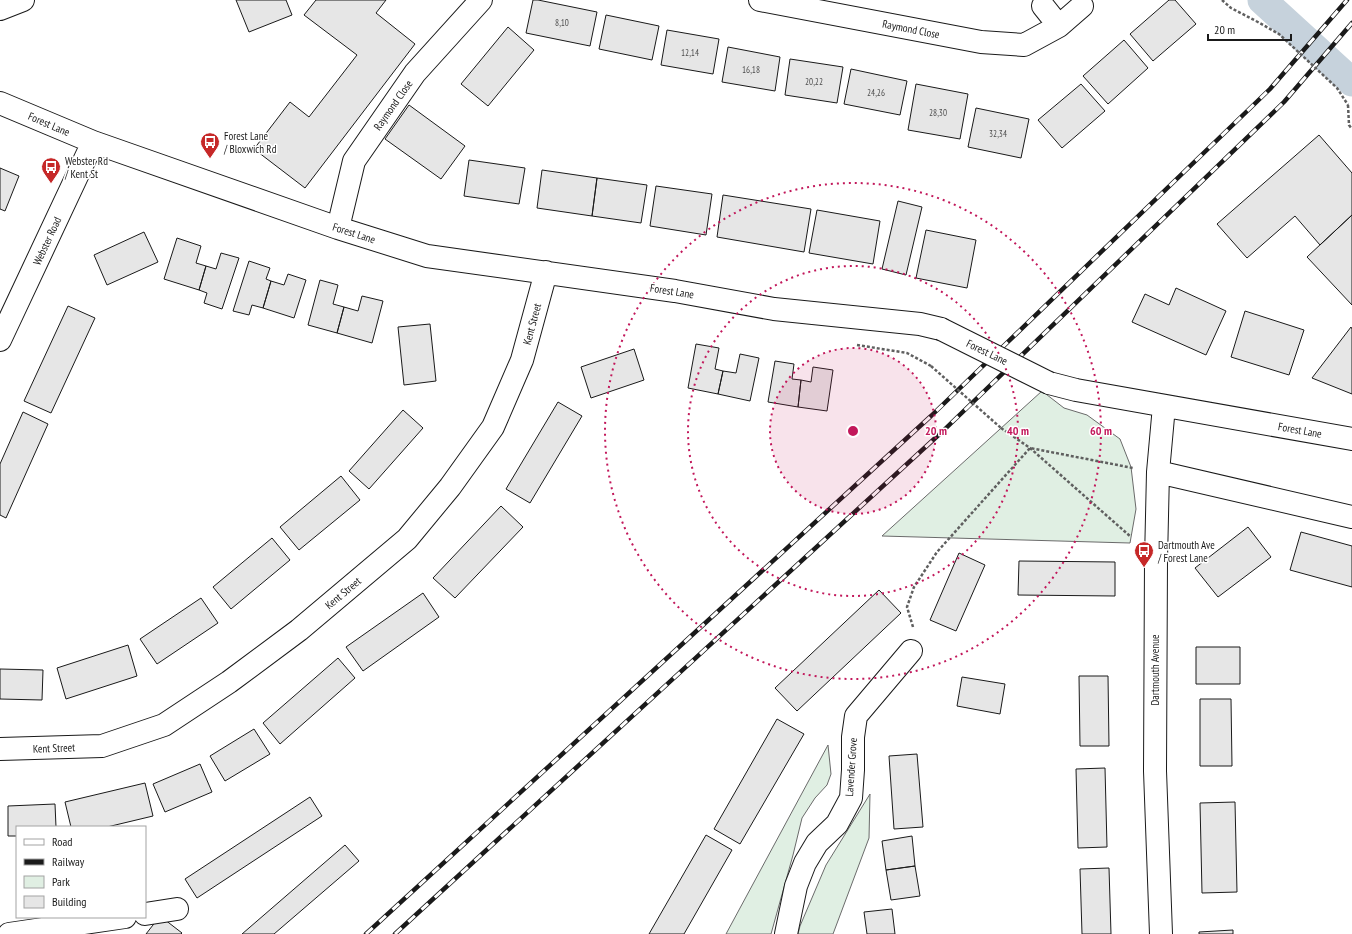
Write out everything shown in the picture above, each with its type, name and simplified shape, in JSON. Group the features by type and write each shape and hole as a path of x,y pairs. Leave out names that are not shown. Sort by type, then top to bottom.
{"street":[{"path":"0,9 22,0"},
{"name":"Raymond Close","path":"338,228 354,162 415,73 481,0"},
{"name":"Raymond Close","path":"760,0 981,42 1024,45 1058,26 1082,6"},
{"path":"1043,6 1058,26"},
{"name":"Forest Lane","path":"0,103 93,142 338,228 427,256 675,291 774,309 920,324 941,329 1049,383 1076,390 1352,439"},
{"name":"Webster Road","path":"0,340 93,142"},
{"name":"Kent Street","path":"0,749 102,746 164,725 229,682 299,630 407,539 450,487 493,427 522,360 546,272"},
{"name":"Dartmouth Avenue","path":"1161,934 1155,770 1156,560 1158,472 1164,406"},
{"path":"1158,472 1352,518"},
{"name":"Lavender Grove","path":"786,934 796,886 805,863 817,843 837,824 851,798 853,737 856,716 911,651"},
{"path":"146,914 177,909"},
{"path":"9,934 118,918"}],"path":[{"path":"1222,0 1231,8 1279,34 1337,88 1348,105 1349,125 1352,128"},
{"path":"931,366 1002,428 1030,448 1156,560"},
{"path":"1030,448 1158,472"},
{"path":"911,651 914,637 913,626 907,607 914,587 937,552 1030,448"}],"green space":[{"path":"1042,391 1064,408 1087,415 1120,439 1131,467 1136,509 1130,543 882,536"},
{"path":"828,745 831,774 827,785 815,798 802,818 771,934 726,934"},
{"path":"870,794 869,838 833,934 798,934 826,865"}],"building":[{"path":"236,0 286,0 292,15 249,32"},
{"path":"316,0 386,0 376,13 415,44 305,188 254,149 290,102 309,117 357,55 304,15"},
{"path":"533,0 597,12 590,46 526,33"},
{"path":"1169,0 1175,0 1196,24 1153,61 1130,34"},
{"path":"606,15 659,26 652,60 599,49"},
{"path":"508,27 534,50 488,106 461,84"},
{"path":"667,30 719,39 713,74 661,65"},
{"path":"1124,40 1148,68 1108,104 1083,76"},
{"path":"728,47 780,57 775,91 722,82"},
{"path":"790,59 843,67 837,103 785,95"},
{"path":"851,69 907,81 900,115 844,104"},
{"path":"916,84 968,94 960,139 908,130"},
{"path":"1081,84 1105,111 1062,148 1038,120"},
{"path":"409,105 465,146 441,179 385,139"},
{"path":"976,108 1029,119 1021,158 968,147"},
{"path":"1319,135 1352,173 1352,215 1320,245 1295,216 1247,258 1217,224"},
{"path":"469,160 525,168 519,204 464,196"},
{"path":"0,168 19,176 5,211 0,209"},
{"path":"542,170 597,178 592,216 537,208"},
{"path":"597,178 647,185 641,223 592,216"},
{"path":"656,186 712,194 706,235 650,226"},
{"path":"723,195 811,209 804,252 717,237"},
{"path":"898,201 922,207 906,275 882,269"},
{"path":"817,210 880,221 873,264 809,253"},
{"path":"1352,215 1352,305 1307,257"},
{"path":"926,230 976,240 967,288 916,278"},
{"path":"144,232 158,262 107,285 94,255"},
{"path":"177,238 201,246 196,263 206,266 199,290 164,279"},
{"path":"221,253 239,258 222,309 204,303 207,293 199,290 206,266 216,269"},
{"path":"249,261 270,268 266,279 271,281 263,308 252,305 249,315 233,311"},
{"path":"288,274 306,280 294,318 263,308 271,281 284,285"},
{"path":"320,280 338,285 333,304 344,307 337,333 308,325"},
{"path":"1176,288 1226,311 1206,355 1132,322 1145,294 1169,305"},
{"path":"362,296 383,301 372,343 337,333 344,307 358,311"},
{"path":"68,306 95,318 51,413 24,401"},
{"path":"1245,311 1304,330 1289,375 1231,357"},
{"path":"430,324 436,381 404,385 398,327"},
{"path":"1351,327 1352,329 1352,394 1312,378"},
{"path":"696,344 719,348 715,369 723,371 718,394 688,388"},
{"path":"634,349 644,380 591,398 581,367"},
{"path":"740,354 759,358 750,401 718,394 723,371 736,373"},
{"path":"775,361 794,364 792,379 801,380 798,407 768,402"},
{"path":"813,367 833,370 827,411 798,407 801,380 811,382"},
{"path":"558,402 582,416 530,503 506,489"},
{"path":"403,410 423,428 369,489 349,471"},
{"path":"23,412 48,424 6,518 0,515 0,464"},
{"path":"341,476 360,500 299,550 280,527"},
{"path":"501,506 523,527 455,598 433,578"},
{"path":"1248,527 1271,557 1218,597 1195,568"},
{"path":"1301,532 1352,546 1352,587 1290,570"},
{"path":"272,538 290,560 231,609 213,587"},
{"path":"959,553 985,565 956,631 930,620"},
{"path":"1019,561 1115,562 1115,596 1018,595"},
{"path":"879,590 901,613 797,711 775,688"},
{"path":"423,593 439,617 363,671 346,647"},
{"path":"201,598 218,623 157,664 140,639"},
{"path":"128,645 137,676 66,699 57,668"},
{"path":"1196,647 1240,647 1240,684 1196,684"},
{"path":"338,658 355,678 280,744 263,723"},
{"path":"0,669 43,670 42,700 0,699"},
{"path":"1079,676 1108,676 1109,746 1080,746"},
{"path":"962,677 1005,684 1000,714 957,706"},
{"path":"1200,699 1231,699 1232,766 1200,766"},
{"path":"777,719 804,734 740,844 714,829"},
{"path":"254,729 270,754 225,781 210,756"},
{"path":"917,754 923,827 894,829 889,756"},
{"path":"200,764 212,792 165,812 153,784"},
{"path":"1105,768 1107,847 1078,848 1076,769"},
{"path":"145,783 153,816 111,826 71,826 65,802"},
{"path":"310,797 322,816 197,898 185,879"},
{"path":"1235,802 1237,892 1202,893 1200,803"},
{"path":"55,804 56,826 16,826 16,836 8,836 8,806"},
{"path":"706,835 732,850 684,934 649,934"},
{"path":"912,836 915,866 886,870 882,841"},
{"path":"345,845 359,861 274,934 242,934"},
{"path":"915,866 920,896 891,900 886,870"},
{"path":"1109,868 1111,934 1082,934 1080,869"},
{"path":"892,909 895,934 867,934 864,912"},
{"path":"160,916 182,933 146,934"},
{"path":"1233,930 1233,934 1199,934 1199,932"}],"waterway":[{"path":"1262,0 1352,82"}],"railway":[{"path":"366,934 931,416 1270,89 1347,0"},
{"path":"395,934 944,430 1284,102 1352,23"}],"place":[{"name":"Forest Lane / Bloxwich Rd","path":"210,159"},
{"name":"Webster Rd / Kent St","path":"51,184"},
{"name":"Dartmouth Ave / Forest Lane","path":"1144,568"}]}
